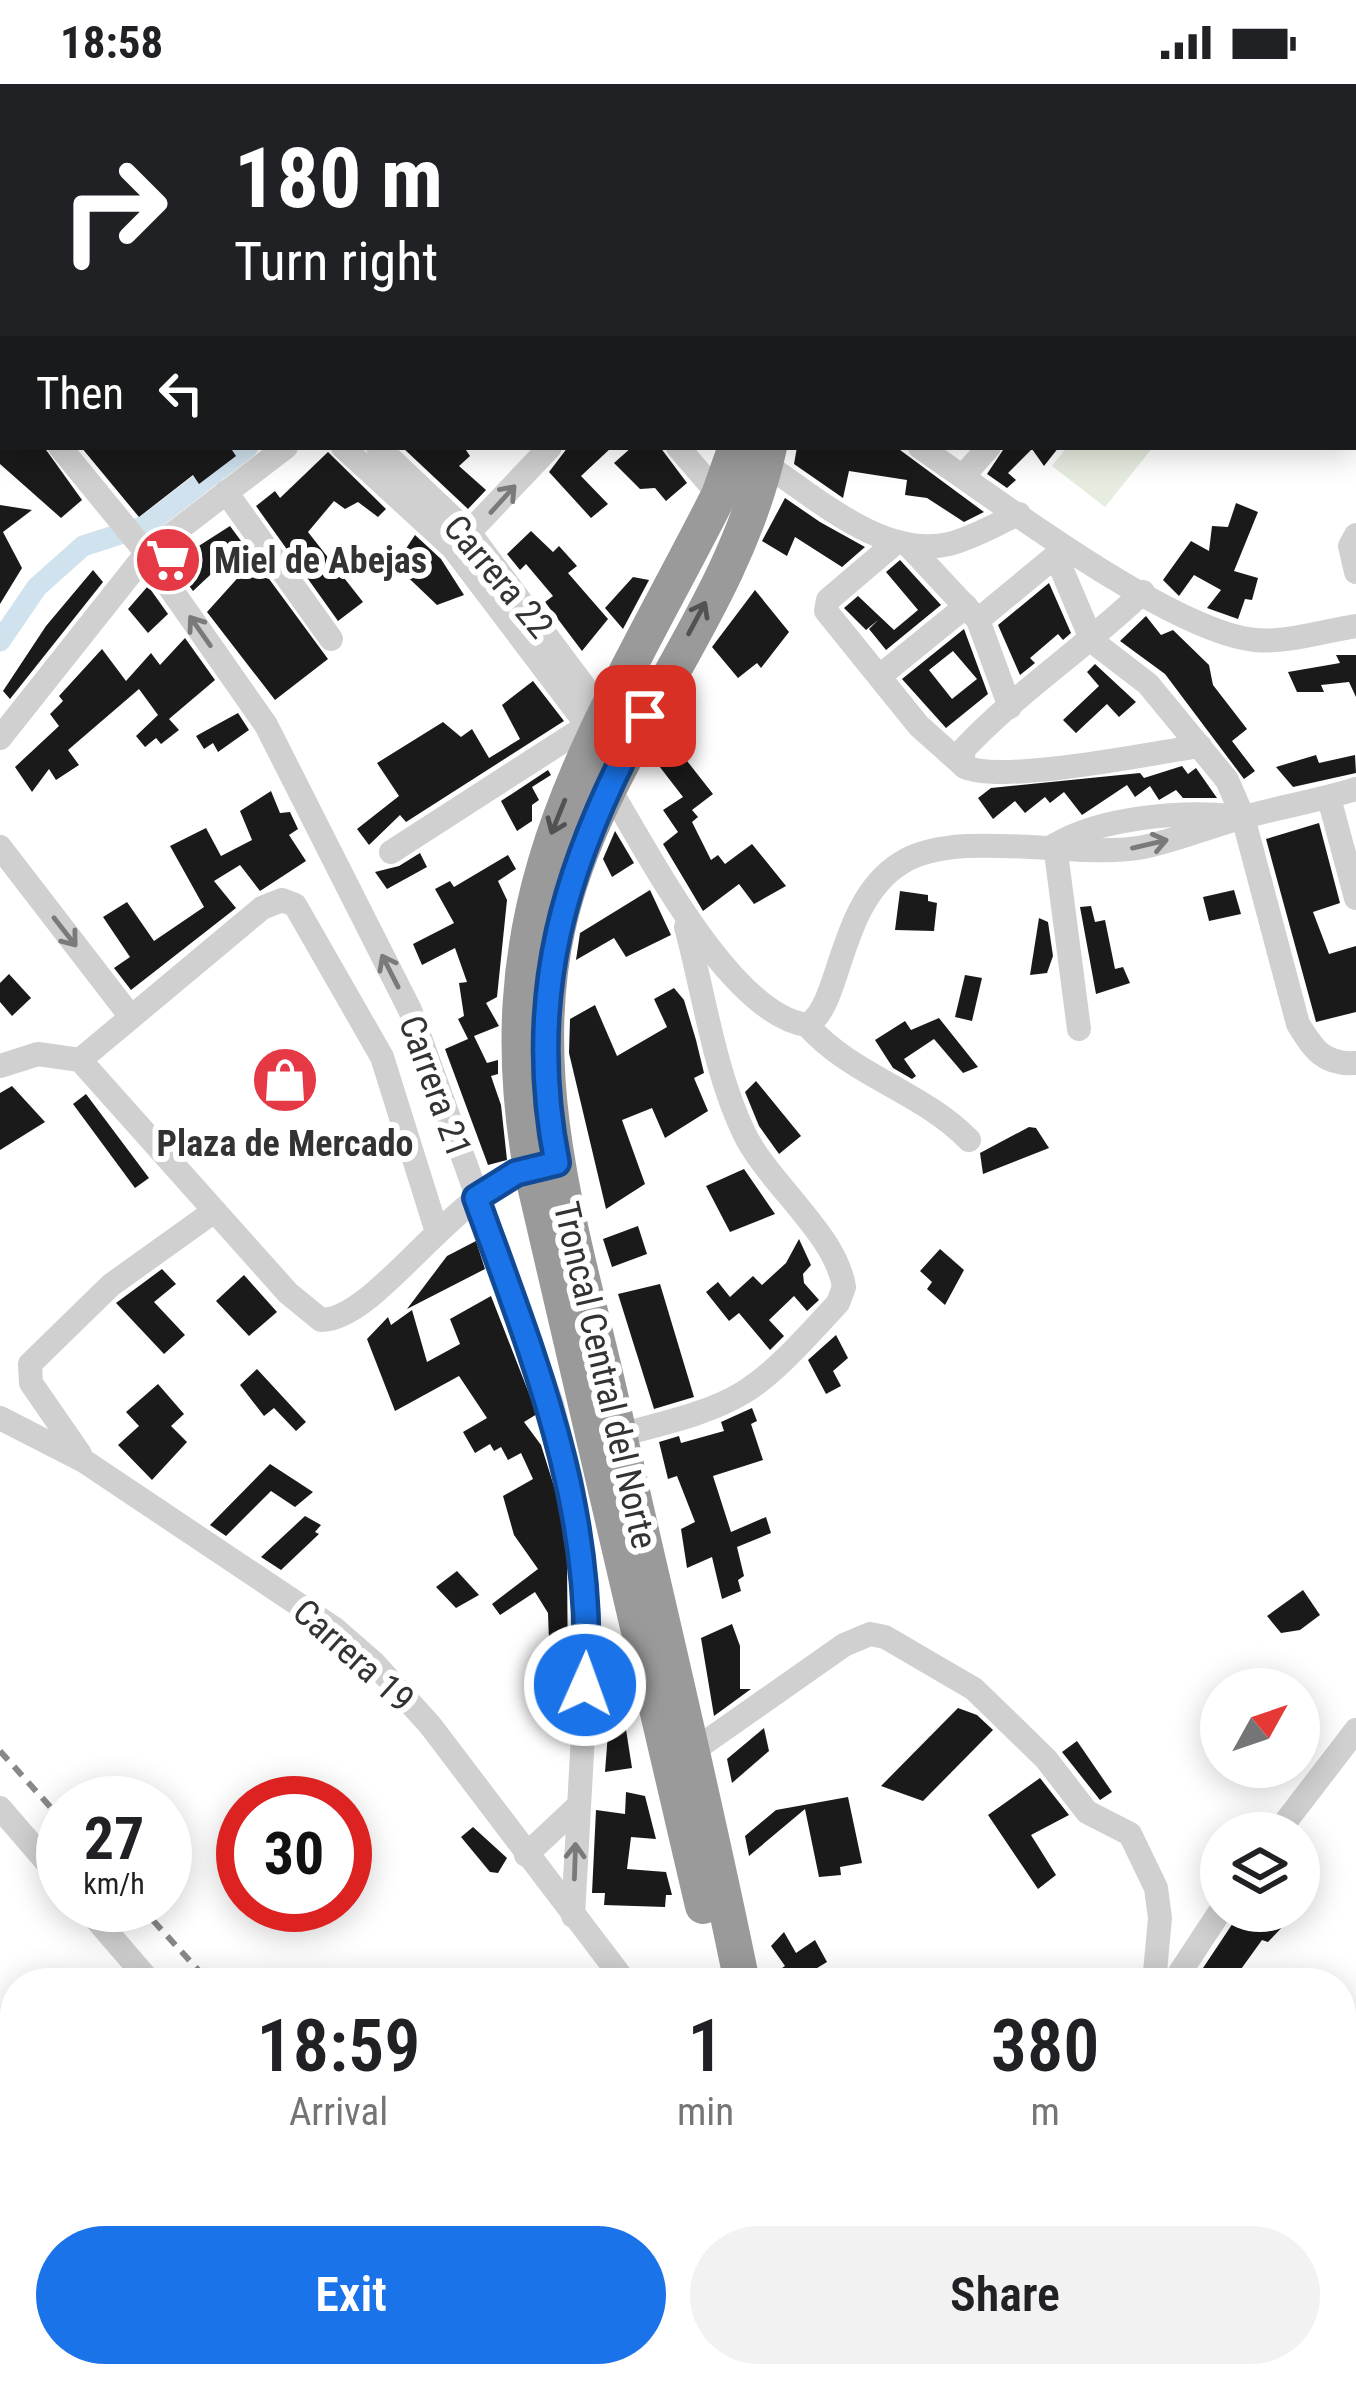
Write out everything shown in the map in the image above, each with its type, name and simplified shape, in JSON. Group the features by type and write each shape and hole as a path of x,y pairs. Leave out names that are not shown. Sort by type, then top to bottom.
{"highway":[{"name":"Troncal Central del Norte","path":"717,1968 517,1047 524,939 550,838 598,722 719,495 757,453"},
{"name":"Troncal Central del Norte","path":"739,1968 620,1435 544,1166 545,1065 550,968 577,857 607,785 746,528 757,453"}],"street":[{"name":"Carrera 21","path":"62,450 143,550 266,724 410,1010 552,1404 572,1483 584,1563 588,1644 573,1916"},
{"path":"0,738 143,550 282,450"},
{"name":"Carrera 22","path":"347,450 461,541"},
{"name":"Carrera 22","path":"381,450 461,541 598,722"},
{"path":"461,541 547,450"},
{"path":"681,450 719,495"},
{"path":"924,450 1018,514 1062,551 1209,628 1256,640 1356,626"},
{"path":"963,476 986,450"},
{"path":"757,453 902,544 972,613 1010,706"},
{"path":"226,493 331,639"},
{"path":"1018,514 946,545 902,544 825,605 830,618 930,738 965,767 984,772 1074,765 1200,746"},
{"path":"1356,535 1350,546 1356,572"},
{"path":"880,676 1062,551"},
{"path":"1062,551 1092,641 1148,684 1227,781 1243,817 1298,1024 1316,1053 1336,1064 1356,1064"},
{"path":"965,767 962,751 1143,592"},
{"path":"391,852 598,722"},
{"path":"607,785 683,916 718,958 780,1016 807,1025 838,1056 943,1114 969,1141"},
{"path":"807,1025 821,1013 851,921 866,896 903,861 950,850 1055,845 1078,832 1180,816 1243,817 1356,789"},
{"path":"1328,798 1356,898"},
{"path":"1055,845 1078,1029"},
{"path":"0,847 131,1017"},
{"path":"80,1060 262,908 282,900 295,905 382,1057 436,1229"},
{"path":"620,1435 731,1404 758,1388 838,1303 844,1287 829,1250 777,1185 742,1130 683,916"},
{"path":"0,1066 38,1054 80,1060 213,1211 308,1312 321,1320 352,1312 436,1229 476,1198 544,1166"},
{"path":"84,1461 32,1383 30,1364 111,1285 213,1211"},
{"name":"Carrera 19","path":"0,1418 84,1461 335,1629 374,1663 430,1725 614,1968"},
{"path":"693,1751 844,1645 870,1634 885,1637 974,1689 1046,1759 1087,1812 1130,1834 1156,1888 1160,1918 1155,1968"},
{"path":"1293,1812 1356,1730"},
{"path":"526,1855 577,1807"},
{"path":"0,1808 36,1850"},
{"path":"107,1932 138,1968"},
{"path":"1183,1968 1207,1932"}],"shaded area":[{"path":"1065,450 1151,450 1105,507 1052,466"}],"building":[{"path":"0,450 46,450 82,500 61,518 0,464"},
{"path":"83,450 232,450 236,456 199,484 193,475 139,517"},
{"path":"405,450 466,450 470,456 459,466 486,490 468,509"},
{"path":"566,450 609,450 581,476 608,504 591,518 549,472"},
{"path":"629,450 662,450 687,483 666,501 655,488 640,489 614,463"},
{"path":"796,450 900,450 984,512 964,522 927,498 905,495 907,480 849,471 843,498 794,464"},
{"path":"1003,450 1031,450 1008,473 1016,480 1007,488 987,474"},
{"path":"1033,450 1057,450 1044,466"},
{"path":"328,452 386,509 378,517 358,502 345,509 334,501 308,532 363,602 338,621 256,506 275,491 280,498"},
{"path":"785,498 865,547 842,567 795,537 787,556 762,541"},
{"path":"1236,503 1258,512 1234,571 1258,578 1252,600 1245,599 1238,619 1207,608 1221,590 1194,575 1179,596 1163,580 1191,541 1209,551 1212,526 1228,527"},
{"path":"0,505 32,510 3,532 22,568 0,604"},
{"path":"230,526 328,659 275,700 207,612 252,562 238,549 193,591 172,563"},
{"path":"531,531 553,552 559,546 577,566 568,573 608,619 582,651 545,602 553,596 526,564 520,570 507,554"},
{"path":"415,535 441,559 464,595 437,605 395,565"},
{"path":"900,560 941,605 886,650 869,629 878,620 866,630 844,608 858,596 894,630 918,610 886,572"},
{"path":"93,570 103,582 10,699 3,691 46,626"},
{"path":"633,577 649,580 623,629 605,608"},
{"path":"1049,583 1071,633 1063,640 1058,634 1030,658 1035,663 1020,675 998,625"},
{"path":"148,586 168,614 148,633 128,609"},
{"path":"755,590 789,632 761,668 757,663 738,678 712,647"},
{"path":"1146,616 1161,635 1173,630 1209,665 1213,685 1247,729 1232,741 1255,771 1244,779 1165,674 1120,641"},
{"path":"964,629 988,694 946,728 902,679","holes":["953,651 977,679 952,699 929,670"]},
{"path":"185,638 215,680 169,719 179,730 161,744 156,738 145,747 136,736 158,715 139,689 68,750 79,765 56,780 49,769 32,792 15,767 59,726 50,714 63,701 59,696 102,649 126,681 151,653 160,665"},
{"path":"1336,655 1356,655 1356,697 1349,682 1321,685 1324,692 1297,692 1288,672 1340,663"},
{"path":"1095,664 1136,702 1119,717 1107,704 1076,733 1063,720 1099,686 1087,672"},
{"path":"533,681 564,721 406,822 400,815 369,845 357,829 399,796 377,763 443,722 461,737 472,729 489,758 520,739 502,705"},
{"path":"238,713 249,730 218,752 213,743 204,749 196,736"},
{"path":"669,738 713,794 692,810 698,817 692,822 711,860 718,855 725,864 752,844 786,886 754,904 739,884 703,911 663,844 678,832 663,810 683,797 656,762"},
{"path":"1316,755 1319,763 1355,755 1356,773 1293,787 1276,767"},
{"path":"1182,766 1188,774 1196,768 1217,798 1183,798 1176,790 1159,800 1150,786 1135,797 1127,785 1082,815 1064,792 1050,803 1045,797 1025,813 1015,801 993,819 978,798 991,788 1140,773 1144,778"},
{"path":"548,770 551,775 532,787 539,800 532,805 532,821 517,831 501,801"},
{"path":"271,791 280,813 290,812 298,829 289,835 306,861 260,891 240,865 214,881 236,908 131,990 114,968 130,957 103,917 127,902 154,941 204,907 170,846 206,828 221,856 252,840 240,811"},
{"path":"1319,823 1340,903 1313,912 1329,954 1356,946 1356,1012 1316,1022 1266,839"},
{"path":"615,831 634,863 612,877 603,859"},
{"path":"420,853 427,867 387,889 375,872 399,866"},
{"path":"508,855 516,869 498,881 507,900 497,997 486,1003 499,1026 474,1036 487,1063 498,1060 498,1074 491,1076 501,1105 507,1160 488,1165 445,1049 468,1039 458,1019 464,1016 459,983 467,982 455,948 422,965 413,944 454,923 435,889 450,881 454,887"},
{"path":"650,890 671,935 626,957 614,938 576,960 580,933"},
{"path":"1234,890 1241,914 1209,921 1203,897"},
{"path":"900,891 928,895 928,901 937,903 934,931 895,930"},
{"path":"1091,906 1095,922 1105,920 1115,969 1123,967 1130,983 1096,994 1080,907"},
{"path":"1039,918 1048,922 1053,956 1047,973 1030,975"},
{"path":"9,974 31,998 12,1016 0,1002 0,983"},
{"path":"965,975 982,978 972,1021 955,1017"},
{"path":"674,988 684,1000 696,1040 704,1073 694,1078 708,1111 665,1138 652,1108 622,1120 645,1184 606,1209 569,1053 570,1019 595,1005 617,1056 667,1027 654,999"},
{"path":"939,1018 978,1067 963,1073 934,1039 904,1059 916,1076 912,1079 893,1068 875,1040 905,1021 911,1030"},
{"path":"756,1081 801,1136 779,1154 759,1126 745,1092"},
{"path":"12,1086 45,1122 0,1150 0,1093"},
{"path":"86,1094 149,1178 135,1188 73,1104"},
{"path":"1029,1127 1036,1128 1049,1148 983,1174 980,1153"},
{"path":"744,1169 775,1214 730,1232 706,1186"},
{"path":"638,1226 647,1254 612,1267 603,1239"},
{"path":"799,1239 811,1265 803,1274 804,1283 819,1300 807,1311 794,1296 769,1320 784,1336 770,1350 739,1313 729,1321 706,1292 718,1282 730,1297 753,1276 762,1285 786,1263"},
{"path":"476,1241 485,1269 407,1309 447,1256"},
{"path":"940,1249 964,1270 945,1305 927,1289 932,1282 920,1271"},
{"path":"162,1269 176,1284 154,1302 185,1335 164,1354 116,1303"},
{"path":"244,1275 277,1312 249,1336 216,1301"},
{"path":"660,1284 694,1397 654,1409 618,1294"},
{"path":"491,1296 537,1414 524,1422 541,1445 558,1499 567,1560 568,1683 549,1641 548,1613 535,1592 500,1615 492,1604 538,1569 514,1535 503,1496 533,1479 521,1453 508,1460 501,1447 494,1451 490,1444 475,1453 463,1432 487,1418 459,1376 395,1411 367,1339 388,1317 391,1325 412,1310 427,1362 460,1344 450,1319"},
{"path":"836,1335 848,1358 833,1371 841,1386 826,1394 808,1360"},
{"path":"257,1369 306,1422 296,1431 274,1408 264,1416 240,1385"},
{"path":"158,1384 184,1414 171,1426 187,1442 152,1480 118,1445 139,1426 126,1412"},
{"path":"752,1408 757,1421 751,1424 763,1460 713,1476 731,1532 766,1517 771,1533 737,1547 744,1576 738,1580 741,1591 722,1599 712,1557 687,1568 681,1529 695,1522 677,1476 668,1479 659,1442 679,1436 681,1443 724,1431 721,1422"},
{"path":"270,1464 313,1492 295,1507 271,1491 226,1536 210,1525"},
{"path":"305,1516 321,1525 315,1532 319,1534 281,1570 261,1557"},
{"path":"457,1571 479,1595 456,1608 436,1587"},
{"path":"1303,1590 1320,1615 1300,1630 1281,1633 1267,1616"},
{"path":"732,1624 740,1646 740,1689 751,1689 714,1716 701,1638"},
{"path":"958,1708 977,1715 993,1730 923,1801 881,1786"},
{"path":"609,1720 625,1723 632,1768 605,1772"},
{"path":"764,1728 769,1751 732,1783 727,1759"},
{"path":"1077,1741 1112,1792 1100,1800 1062,1752"},
{"path":"1040,1778 1069,1815 1031,1835 1056,1875 1038,1889 988,1815"},
{"path":"626,1792 645,1796 656,1839 631,1837 627,1869 666,1872 672,1895 666,1895 665,1907 604,1905 605,1893 592,1893 596,1810 625,1814"},
{"path":"848,1797 862,1863 840,1867 841,1875 819,1877 805,1809 749,1856 745,1836 776,1810"},
{"path":"473,1827 507,1858 498,1873 490,1872 461,1837"},
{"path":"784,1932 796,1953 815,1940 827,1962 817,1968 782,1968 771,1946"},
{"path":"1227,1932 1277,1932 1268,1942 1262,1940 1242,1968 1203,1968"}],"waterway":[{"path":"0,641 37,587 83,546 145,526 244,450"}],"railway":[{"path":"0,1751 36,1791"},
{"path":"164,1932 196,1968"}],"place":[{"name":"Miel de Abejas","path":"168,560"},
{"name":"Plaza de Mercado","path":"285,1080"}],"route":[{"path":"585,1685 584,1563 572,1483 552,1404 476,1198 516,1173 557,1163 545,1065 556,932 588,826 645,716"}]}
